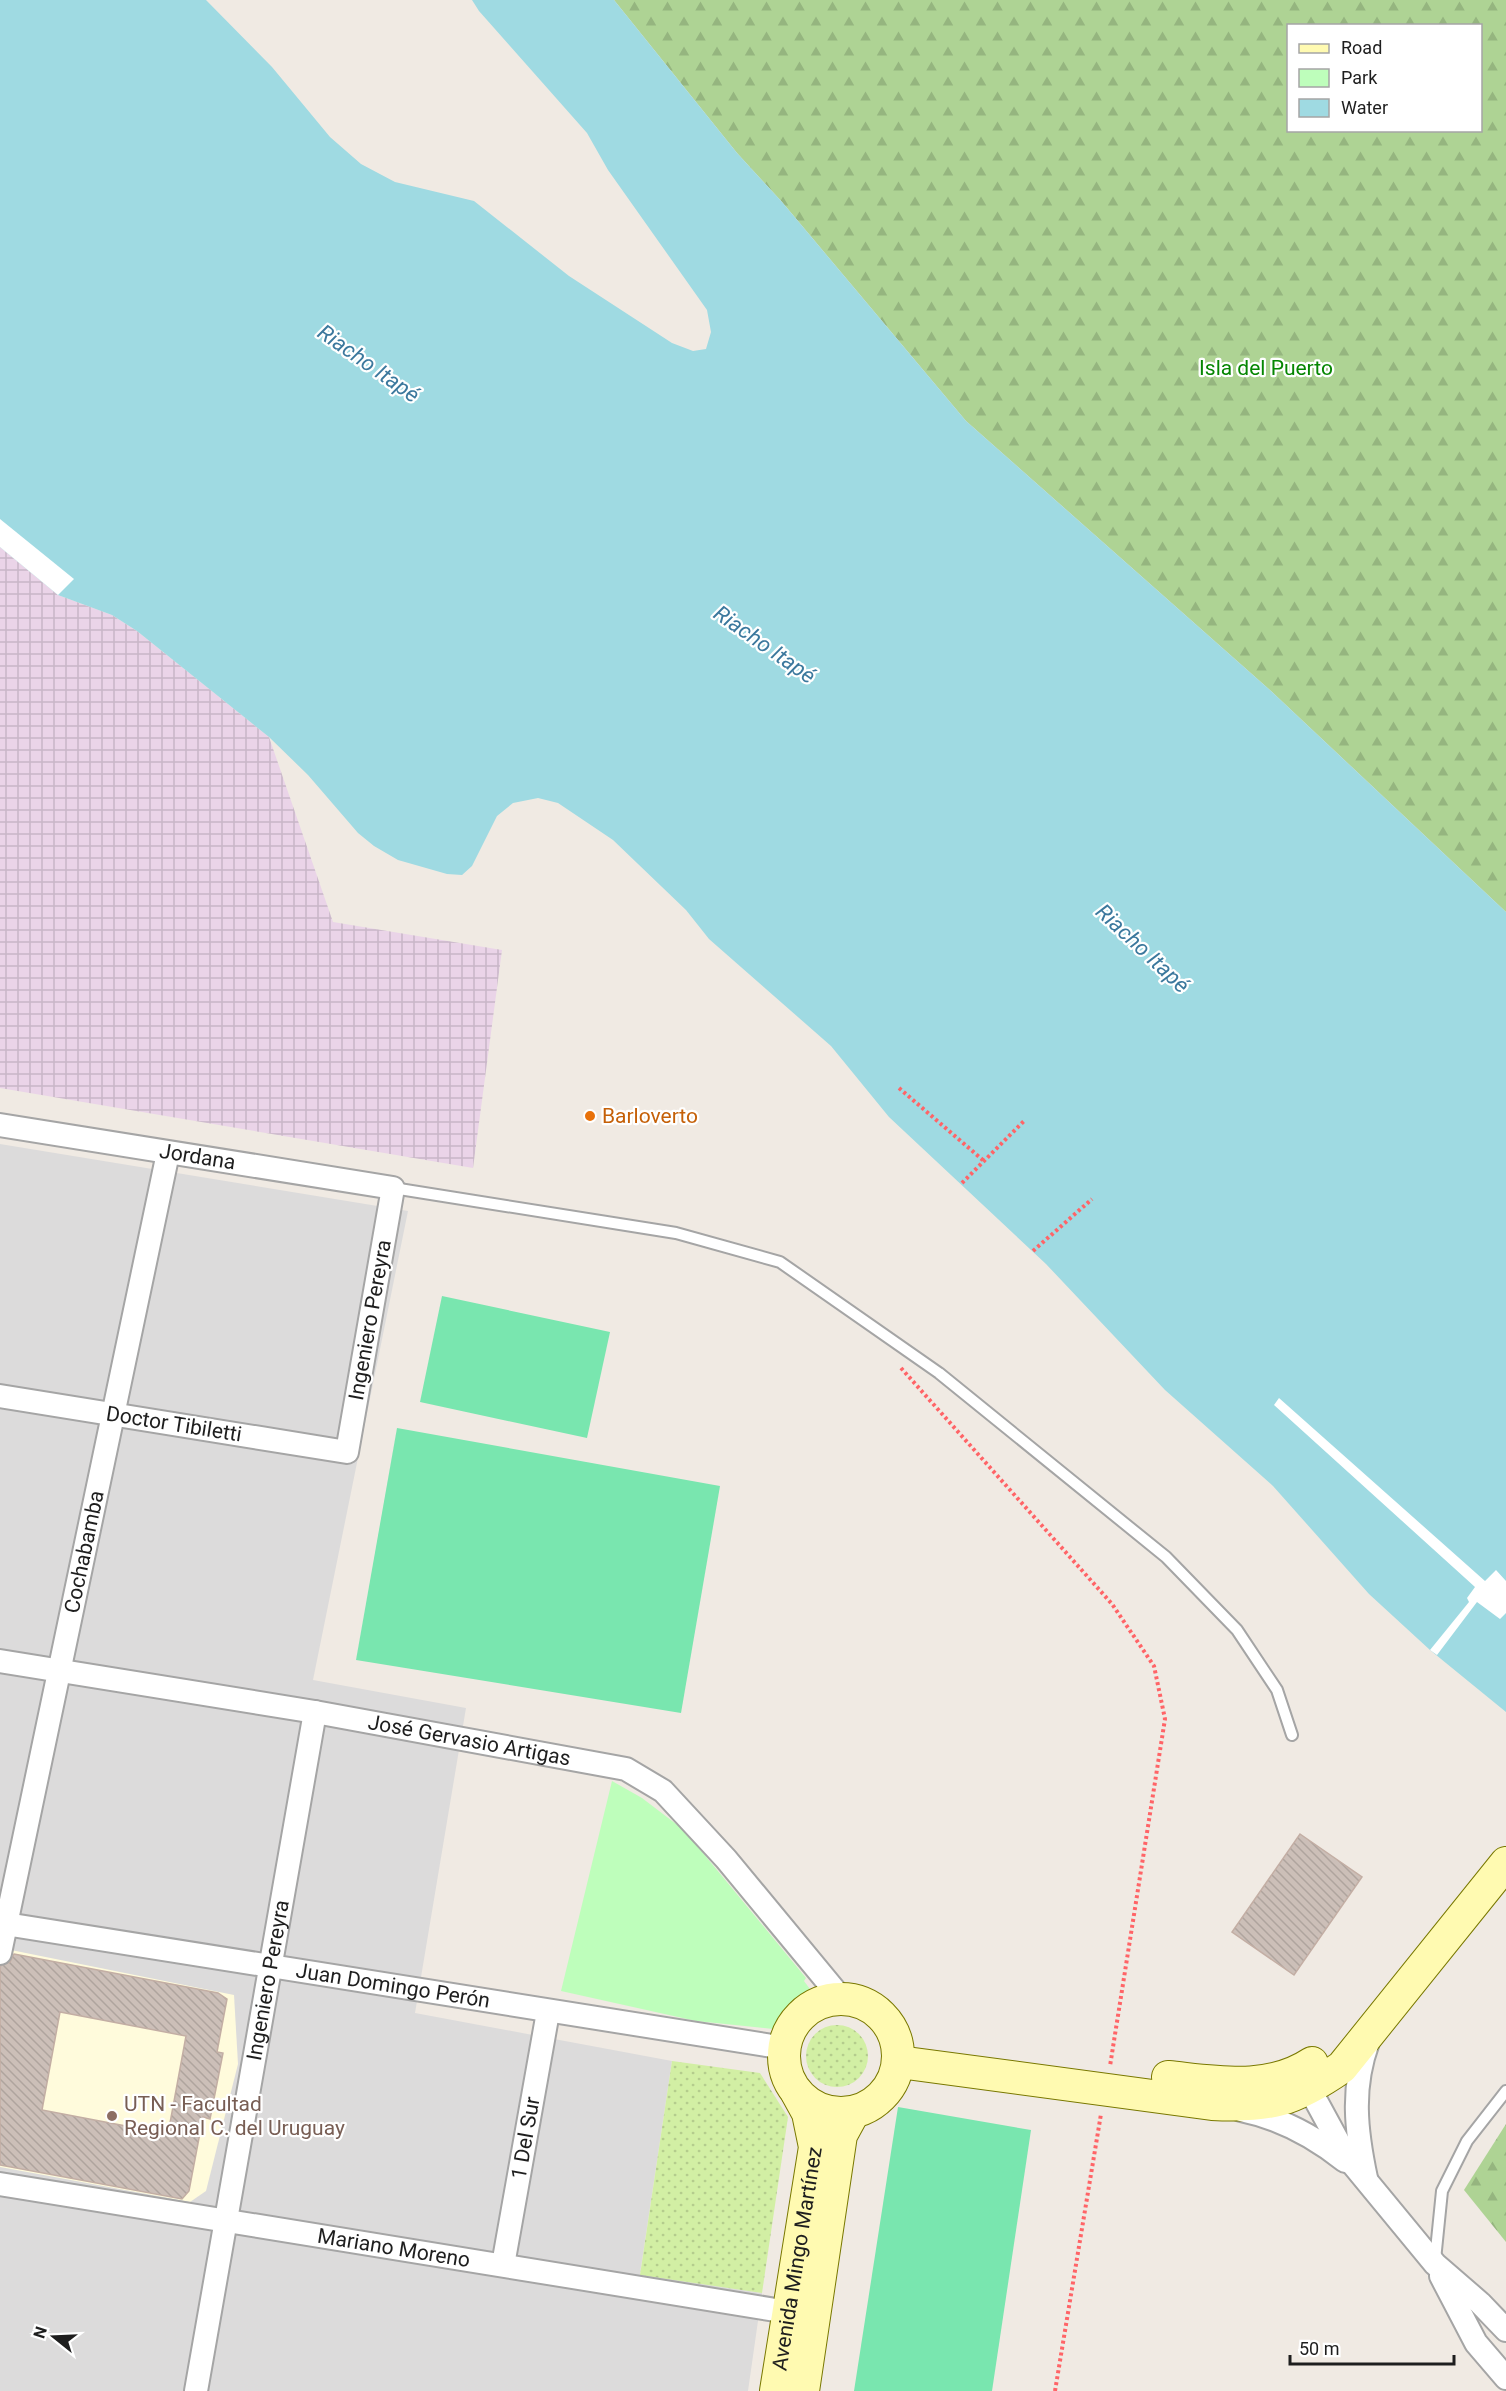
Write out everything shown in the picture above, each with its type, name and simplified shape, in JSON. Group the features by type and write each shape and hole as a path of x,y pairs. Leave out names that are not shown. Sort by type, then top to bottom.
{"main road":[{"path":"898,2052 1107,2080 1207,2103 1243,2105 1277,2102 1305,2080 1342,2067 1506,1863"},
{"path":"841,1998 860,2002 877,2011 890,2025 898,2052 894,2079 885,2095 870,2106 853,2113 823,2111 809,2104 797,2094 784,2064 789,2032 798,2019 810,2008 841,1998"},
{"path":"1107,2080 1247,2084 1278,2079 1305,2080"},
{"name":"Avenida Mingo Martínez","path":"777,2391 814,2147 808,2113 797,2094"},
{"name":"Avenida Mingo Martínez","path":"803,2391 841,2135 853,2113"}],"street":[{"name":"Jordana","path":"0,1125 393,1188"},
{"name":"Cochabamba","path":"0,1953 3,1923 168,1153"},
{"name":"Ingeniero Pereyra","path":"347,1452 393,1188"},
{"name":"Doctor Tibiletti","path":"0,1396 347,1452"},
{"name":"José Gervasio Artigas","path":"0,1661 315,1712 626,1769 663,1791 726,1859 841,1998"},
{"name":"Ingeniero Pereyra","path":"196,2391 315,1712"},
{"name":"Juan Domingo Perón","path":"3,1923 548,2012 785,2048"},
{"name":"1 Del Sur","path":"503,2265 548,2012"},
{"path":"1363,2177 1357,2136 1356,2103 1361,2062 1377,2024"},
{"path":"1305,2080 1346,2156 1435,2264 1506,2330"},
{"path":"1207,2103 1261,2114 1299,2129 1324,2144 1363,2177"},
{"name":"Mariano Moreno","path":"0,2184 788,2312"},
{"path":"1435,2264 1476,2343 1506,2378"}],"lane":[{"path":"393,1188 676,1233 780,1262 939,1373 1166,1557 1237,1630 1277,1690 1292,1735"},
{"path":"1435,2264 1442,2190 1467,2141 1506,2091"}],"path":[{"path":"899,1088 984,1161"},
{"path":"962,1183 1025,1120"},
{"path":"1033,1251 1092,1199"},
{"path":"897,1362 1112,1604 1154,1666 1165,1719 1055,2391"}],"shaded area":[{"path":"0,547 58,595 112,615 137,631 269,737 333,922 502,950 473,1168 0,1088"},
{"path":"0,1144 408,1211 313,1680 466,1708 415,2013 672,2061 640,2274 762,2293 748,2391 0,2391"},
{"name":"UTN - Facultad Regional C. del Uruguay","path":"11,1950 234,1995 238,2064 206,2191 190,2202 0,2167 0,1963"}],"green space":[{"name":"Isla del Puerto","path":"614,0 1506,0 1506,912 1271,691 966,421 782,202 737,153"},
{"path":"442,1296 610,1332 587,1438 420,1402"},
{"path":"397,1428 720,1486 681,1713 356,1660"},
{"path":"612,1781 642,1798 684,1830 806,1978 804,1981 813,1993 787,2008 773,2029 696,2021 561,1991"},
{"path":"831,2025 843,2025 859,2034 866,2044 868,2056 866,2068 859,2078 843,2087 831,2087 820,2082 811,2073 806,2062 806,2050 811,2039 820,2030"},
{"path":"672,2061 760,2073 788,2117 762,2293 640,2275"},
{"path":"898,2107 1031,2130 992,2391 854,2391"},
{"path":"1506,2124 1506,2242 1464,2190"}],"water":[{"name":"Riacho Itapé","path":"0,0 206,0 272,67 330,137 361,164 395,182 474,201 569,276 672,343 693,351 706,349 711,332 707,310 608,170 587,133 479,11 472,0 614,0 737,153 782,202 966,421 1271,691 1506,912 1506,1712 1430,1650 1369,1594 1273,1486 1165,1390 1046,1264 889,1117 831,1046 709,939 686,910 613,840 558,803 538,798 513,803 497,816 472,866 462,875 447,874 398,860 374,846 358,833 308,775 269,737 137,631 112,615 58,595 0,547"}],"pier":[{"path":"0,519 74,579 58,595 0,547"},
{"path":"1279,1398 1485,1581 1496,1570 1506,1581 1506,1613 1500,1619 1477,1602 1437,1655 1430,1650 1469,1602 1467,1598 1475,1587 1274,1405"}],"building":[{"path":"1300,1834 1362,1877 1294,1975 1232,1932"},
{"name":"UTN - Facultad Regional C. del Uruguay","path":"14,1954 218,1993 227,1999 217,2052 223,2053 210,2119 203,2117 189,2191 182,2199 0,2165 0,1966 10,1962","holes":["60,2012 186,2036 168,2134 42,2110"]}],"place":[{"name":"Barloverto","path":"590,1116"},
{"name":"UTN - Facultad Regional C. del Uruguay","path":"112,2116"}]}
